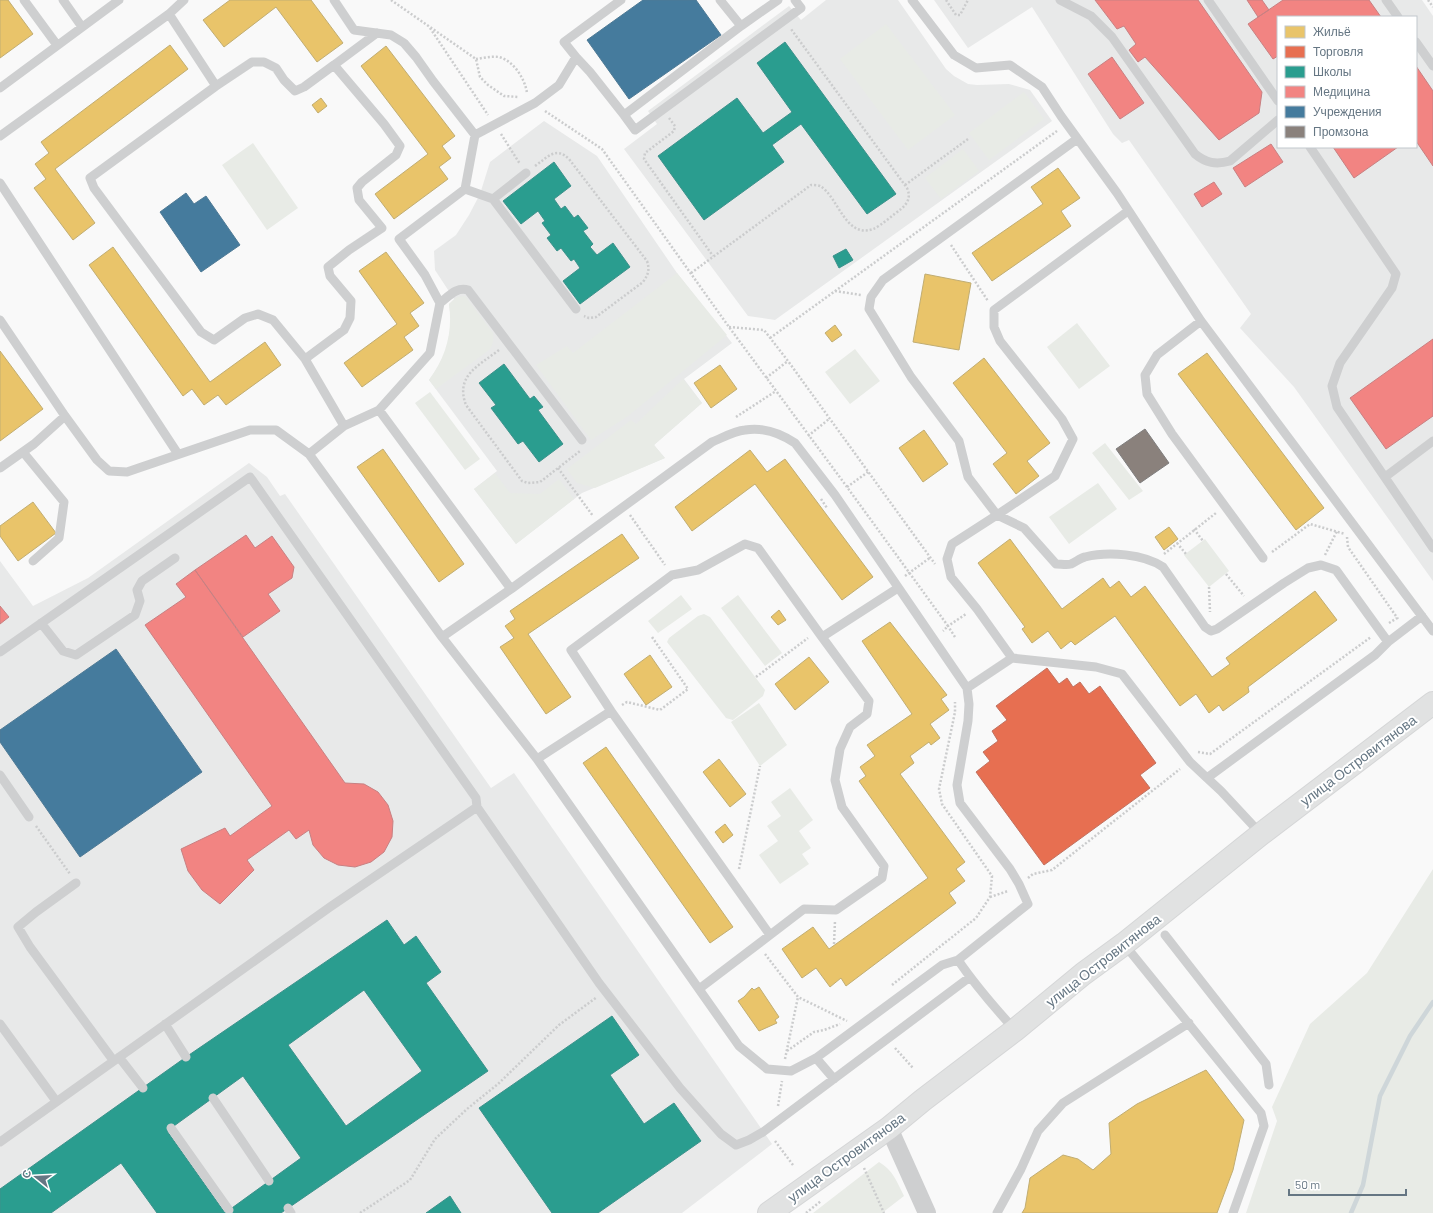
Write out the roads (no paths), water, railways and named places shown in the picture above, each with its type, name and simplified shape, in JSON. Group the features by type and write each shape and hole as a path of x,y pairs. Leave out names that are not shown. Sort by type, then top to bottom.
{"main road":[{"name":"улица Островитянова","path":"769,1213 889,1128 923,1100 1015,1030 1083,974 1124,944 1261,834 1433,703"}],"street":[{"path":"889,1128 927,1213"}],"lane":[{"path":"24,0 57,45"},
{"path":"63,0 82,27"},
{"path":"0,88 119,0"},
{"path":"0,136 169,14 184,0"},
{"path":"309,454 344,426 379,410 430,353 440,303 425,276 399,239 465,189 475,135 416,57 404,44 391,35 354,30 334,0"},
{"path":"621,0 564,42 590,72 635,130 785,21 801,8 795,0"},
{"path":"720,0 741,26"},
{"path":"624,116 741,26 778,0"},
{"path":"912,0 954,55 976,68 1010,65 1042,87 1128,211 1201,322 1433,631"},
{"path":"1060,0 1091,16 1112,37 1195,154 1203,160 1212,163 1230,161 1277,121"},
{"path":"1208,0 1277,100"},
{"path":"1386,0 1397,16"},
{"path":"169,14 216,86"},
{"path":"344,426 305,359 273,320 258,314 245,318 214,340 201,332 94,188 90,178 216,86 252,62 264,62 276,68 284,80 295,91 304,87 334,66 377,33"},
{"path":"1417,43 1433,66"},
{"path":"475,135 535,102 559,85 576,57"},
{"path":"305,359 344,330 350,318 351,301 330,276 328,267 349,250 382,228 359,200 357,188 362,182 396,155 400,146 384,124 334,66"},
{"path":"1077,139 883,280 871,297 869,309 911,377 959,441 968,477 997,515 1024,528 1056,564 1070,564 1083,557 1100,553 1127,555 1154,561 1163,567 1205,627 1211,631 1217,629 1308,568 1321,565 1336,570 1388,642"},
{"path":"1311,148 1396,274 1392,288 1340,363 1332,386 1337,407 1433,548"},
{"path":"492,199 526,173"},
{"path":"0,183 178,454"},
{"path":"465,189 492,199 576,309"},
{"path":"1012,658 977,609 951,577 947,559 952,544 1055,476 1072,439 1062,419 1000,341 994,327 994,310 1128,211"},
{"path":"440,303 458,289 463,288 468,290 582,440"},
{"path":"0,320 65,416 97,460 109,471 127,472 250,430 276,430 309,454 442,637 537,759 739,1046 767,1070 791,1071 816,1058 942,965 958,960 1028,904 1010,869 960,803 957,785 968,715 969,704 967,688 835,495 795,443 771,430 744,430 712,442 511,589 442,637"},
{"path":"1201,322 1157,355 1145,375 1147,394 1172,434 1263,558"},
{"path":"379,410 511,589"},
{"path":"0,468 23,452 65,416"},
{"path":"1385,477 1433,441"},
{"path":"23,452 64,502 59,538 32,561"},
{"path":"0,652 250,477 476,798 477,807 606,991 680,1088 721,1134 736,1145 763,1132 970,977"},
{"path":"699,989 757,944 770,935 804,909 836,910 882,878 884,866 842,807 835,780 840,749 850,727 867,714 869,701 758,548 745,544 698,570 672,576 570,650 611,711 770,935"},
{"path":"41,623 63,650 76,655 135,616 140,601 137,590 142,580 175,558"},
{"path":"820,634 896,586"},
{"path":"1207,778 1375,655 1406,627 1422,616"},
{"path":"967,688 1012,658 1096,667 1122,674 1190,762 1222,791 1261,834"},
{"path":"537,759 611,711"},
{"path":"0,775 29,817"},
{"path":"0,1142 330,907 477,807"},
{"path":"76,883 18,927 30,947 116,1059 143,1088"},
{"path":"1165,935 1266,1064 1269,1085"},
{"path":"1124,944 1261,1113 1264,1126 1233,1213"},
{"path":"958,960 970,977 1015,1030"},
{"path":"997,1213 1021,1169 1038,1131 1062,1103 1189,1023"},
{"path":"0,1024 56,1102"},
{"path":"165,1024 186,1057"},
{"path":"816,1058 834,1079"},
{"path":"213,1098 269,1181"},
{"path":"171,1128 229,1210"}],"waterway":[{"path":"1351,1213 1363,1185 1380,1096 1410,1036 1433,1002"}]}
